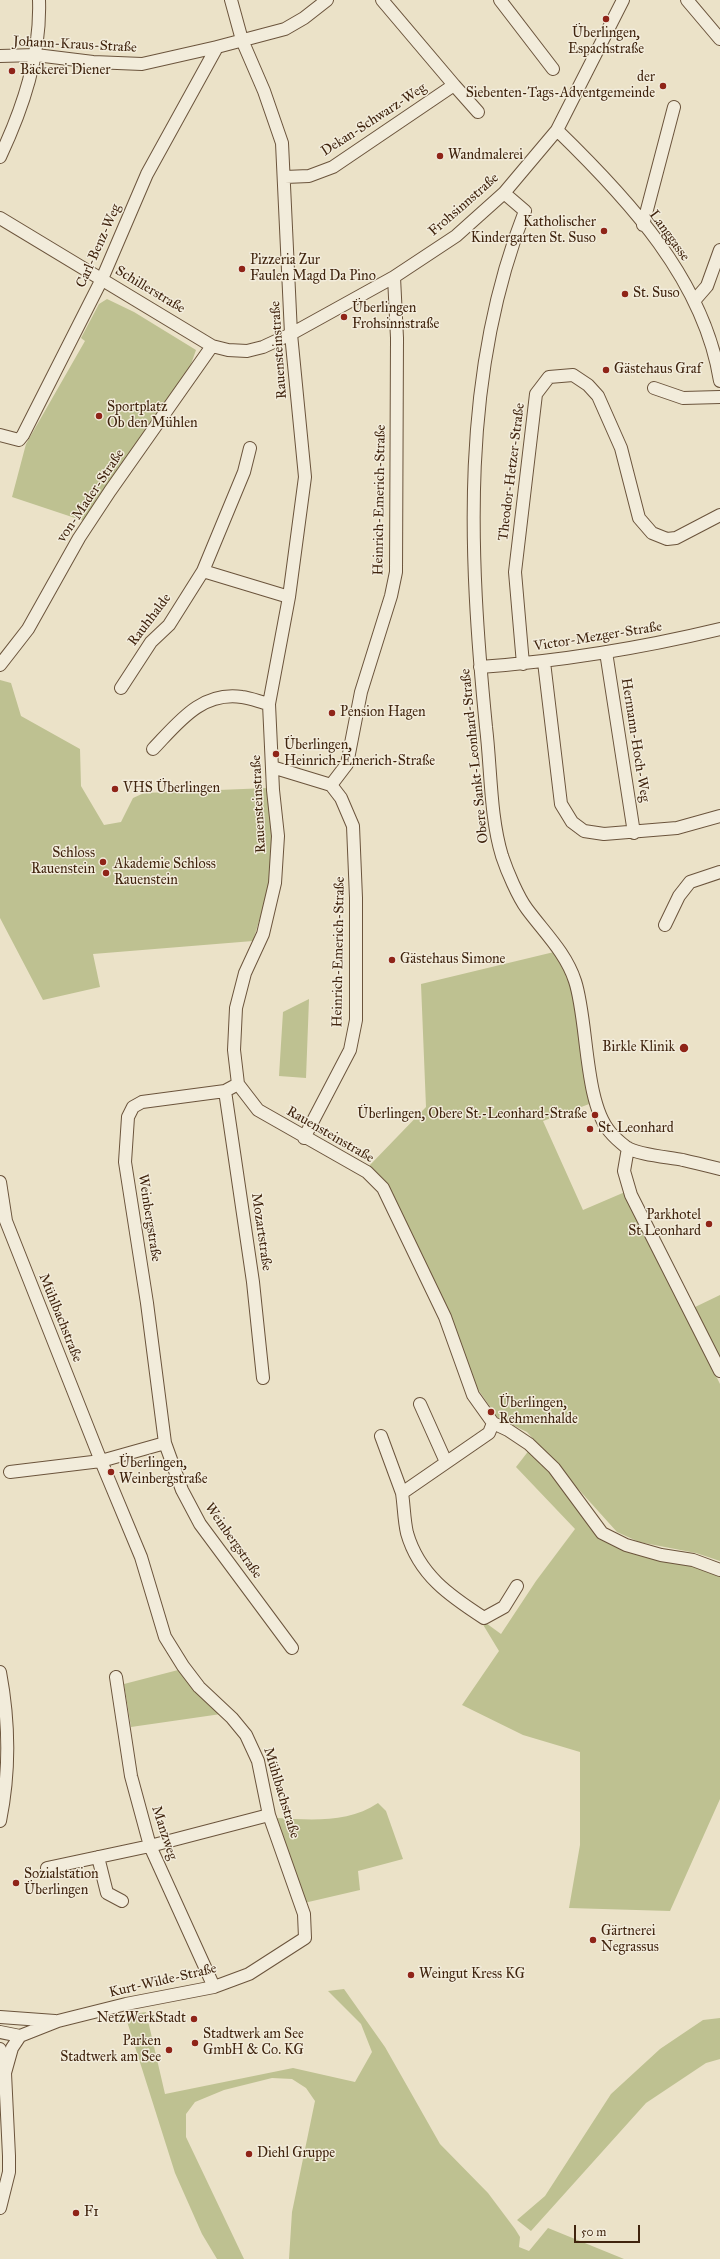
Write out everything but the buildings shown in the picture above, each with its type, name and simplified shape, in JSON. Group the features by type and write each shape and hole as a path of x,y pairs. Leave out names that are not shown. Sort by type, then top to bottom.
{"street":[{"path":"0,157 22,104 36,55 39,0"},
{"name":"Rauensteinstraße","path":"231,0 242,40 264,91 282,143 285,177 291,334 305,477 289,597 269,704 272,768 278,836 275,883 263,934 245,973 236,1008 234,1050 238,1084 258,1110 304,1138 367,1172 383,1188 445,1317 473,1395 492,1423"},
{"path":"242,40 285,29 304,18 327,0"},
{"path":"382,0 478,112"},
{"path":"500,0 553,69"},
{"name":"Frohsinnstraße","path":"291,334 394,277 456,236 504,193 557,130 623,0"},
{"path":"687,0 720,39"},
{"name":"Johann-Kraus-Straße","path":"0,56 36,55 93,62 142,64 242,40"},
{"name":"Carl-Benz-Weg","path":"0,435 19,440 24,436 102,279 147,174 217,47"},
{"name":"Dekan-Schwarz-Weg","path":"285,177 309,176 333,166 454,85"},
{"path":"643,225 674,107"},
{"name":"Langgasse","path":"557,130 616,191 668,255 694,302 716,358 720,381"},
{"name":"Obere Sankt-Leonhard-Straße","path":"504,193 525,211 509,252 495,312 482,383 476,433 472,517 480,667 495,817 502,855 525,907 557,947 574,976 580,1000 595,1099 608,1130 628,1148"},
{"name":"Schillerstraße","path":"0,218 212,346 228,350 246,351 262,347 291,334"},
{"path":"694,302 707,286 720,250"},
{"name":"Heinrich-Emerich-Straße","path":"304,1138 350,1050 356,1020 356,898 353,826 341,798 331,785 347,764 361,692 391,596 396,572 397,338 394,277"},
{"name":"von-Mader-Straße","path":"0,665 28,629 79,538 110,491 212,346"},
{"name":"Theodor-Hetzer-Straße","path":"523,664 515,572 536,394 549,377 573,375 588,385 598,396 621,448 639,518 652,533 667,539 676,538 720,515"},
{"path":"654,388 682,398 720,397"},
{"name":"Rauhhalde","path":"120,688 151,642 169,625 203,570 244,472 250,448"},
{"path":"203,570 289,597"},
{"name":"Victor-Mezger-Straße","path":"480,667 544,662 663,643 720,629"},
{"name":"Hermann-Hoch-Weg","path":"606,652 634,833"},
{"path":"544,662 561,804 572,822 584,831 604,834 634,833 677,828 720,816"},
{"path":"153,749 193,708 214,698 241,697 269,704"},
{"path":"272,768 331,785"},
{"path":"665,924 679,896 690,882 720,872"},
{"name":"Weinbergstraße","path":"238,1084 225,1091 142,1102 133,1107 128,1117 125,1162 147,1303 164,1443 182,1490 200,1524 292,1648"},
{"name":"Mozartstraße","path":"225,1091 253,1282 264,1378"},
{"path":"720,1169 628,1148 624,1171 631,1195 720,1371"},
{"name":"Mühlbachstraße","path":"0,1182 6,1221 101,1462 141,1557 165,1637 183,1666 199,1687 232,1718 246,1735 258,1761 269,1815 304,1914 305,1938 291,1948"},
{"path":"420,1404 446,1462"},
{"path":"402,1493 489,1433 492,1423 508,1430 529,1444 554,1468 602,1533 626,1546 662,1555 693,1560 720,1570"},
{"path":"381,1436 402,1493 407,1533 419,1559 438,1586 484,1618 504,1607 516,1586"},
{"path":"10,1472 101,1462 164,1443"},
{"path":"0,1672 7,1713 4,1800 0,1821"},
{"name":"Manzweg","path":"116,1678 131,1776 150,1846 214,1987"},
{"path":"47,1868 150,1846 269,1815"},
{"path":"98,1857 107,1892 122,1900"},
{"name":"Kurt-Wilde-Straße","path":"20,2036 58,2021 126,2004 214,1987 249,1974 291,1948"},
{"name":"Kurt-Wilde-Straße","path":"0,2018 58,2021"},
{"path":"0,2032 20,2036 12,2048 5,2073"},
{"path":"0,2049 5,2073 9,2172 0,2208"}],"green space":[{"name":"Sportplatz Ob den Mühlen","path":"107,299 134,312 196,350 190,367 84,521 12,497 26,444 85,341 81,338 99,304"},
{"path":"0,680 11,683 21,716 80,749 81,786 104,825 121,822 133,798 144,793 268,788 273,836 270,884 253,941 93,954 100,987 43,1000 0,918"},
{"path":"554,952 571,979 592,1103 543,1121 583,1210 625,1192 720,1384 720,1561 696,1553 639,1542 617,1532 527,1432 498,1418 477,1388 389,1189 369,1166 426,1107 421,984"},
{"path":"309,999 306,1078 279,1076 283,1012"},
{"path":"720,1295 720,1366 691,1309"},
{"path":"530,1449 548,1466 602,1539 694,1563 720,1573 720,1799 670,1911 569,1908 580,1845 580,1752 523,1735 462,1705 499,1651 479,1618 501,1634 536,1581 575,1529 516,1467"},
{"path":"182,1669 221,1714 131,1727 124,1684"},
{"path":"378,1803 386,1811 403,1859 358,1871 360,1890 304,1903 277,1818 329,1819 355,1814"},
{"path":"344,1989 385,2047 440,2144 488,2193 520,2237 519,2247 529,2251 548,2228 624,2259 289,2259 292,2212 315,2101 306,2088 292,2079 272,2078 224,2090 195,2102 186,2114 186,2137 244,2259 217,2259 202,2234 175,2173 125,2015 146,2012 165,2094 293,2068 355,2082 372,2052 361,2024 328,1991"},
{"path":"720,2018 720,2059 706,2063 646,2103 531,2231 517,2220 545,2196 611,2094 660,2049 703,2020"}],"place":[{"name":"Überlingen, Espachstraße","path":"606,19"},
{"name":"Bäckerei Diener","path":"12,71"},
{"name":"der Siebenten-Tags-Adventgemeinde","path":"663,86"},
{"name":"Wandmalerei","path":"440,156"},
{"name":"Katholischer Kindergarten St. Suso","path":"604,231"},
{"name":"Pizzeria Zur Faulen Magd Da Pino","path":"242,269"},
{"name":"St. Suso","path":"625,294"},
{"name":"Überlingen Frohsinnstraße","path":"344,317"},
{"name":"Gästehaus Graf","path":"606,370"},
{"name":"Sportplatz Ob den Mühlen","path":"99,416"},
{"name":"Pension Hagen","path":"332,713"},
{"name":"Überlingen, Heinrich-Emerich-Straße","path":"276,754"},
{"name":"VHS Überlingen","path":"115,789"},
{"name":"Schloss Rauenstein","path":"103,862"},
{"name":"Akademie Schloss Rauenstein","path":"106,873"},
{"name":"Gästehaus Simone","path":"392,960"},
{"name":"Birkle Klinik","path":"684,1048"},
{"name":"Überlingen, Obere St.-Leonhard-Straße","path":"595,1115"},
{"name":"St. Leonhard","path":"590,1129"},
{"name":"Parkhotel St Leonhard","path":"709,1224"},
{"name":"Überlingen, Rehmenhalde","path":"491,1412"},
{"name":"Überlingen, Weinbergstraße","path":"111,1472"},
{"name":"Sozialstation Überlingen","path":"16,1883"},
{"name":"Gärtnerei Negrassus","path":"593,1940"},
{"name":"Weingut Kress KG","path":"411,1975"},
{"name":"NetzWerkStadt","path":"194,2019"},
{"name":"Stadtwerk am See GmbH & Co. KG","path":"195,2043"},
{"name":"Parken Stadtwerk am See","path":"169,2050"},
{"name":"Diehl Gruppe","path":"249,2154"},
{"name":"F1","path":"76,2213"}]}
